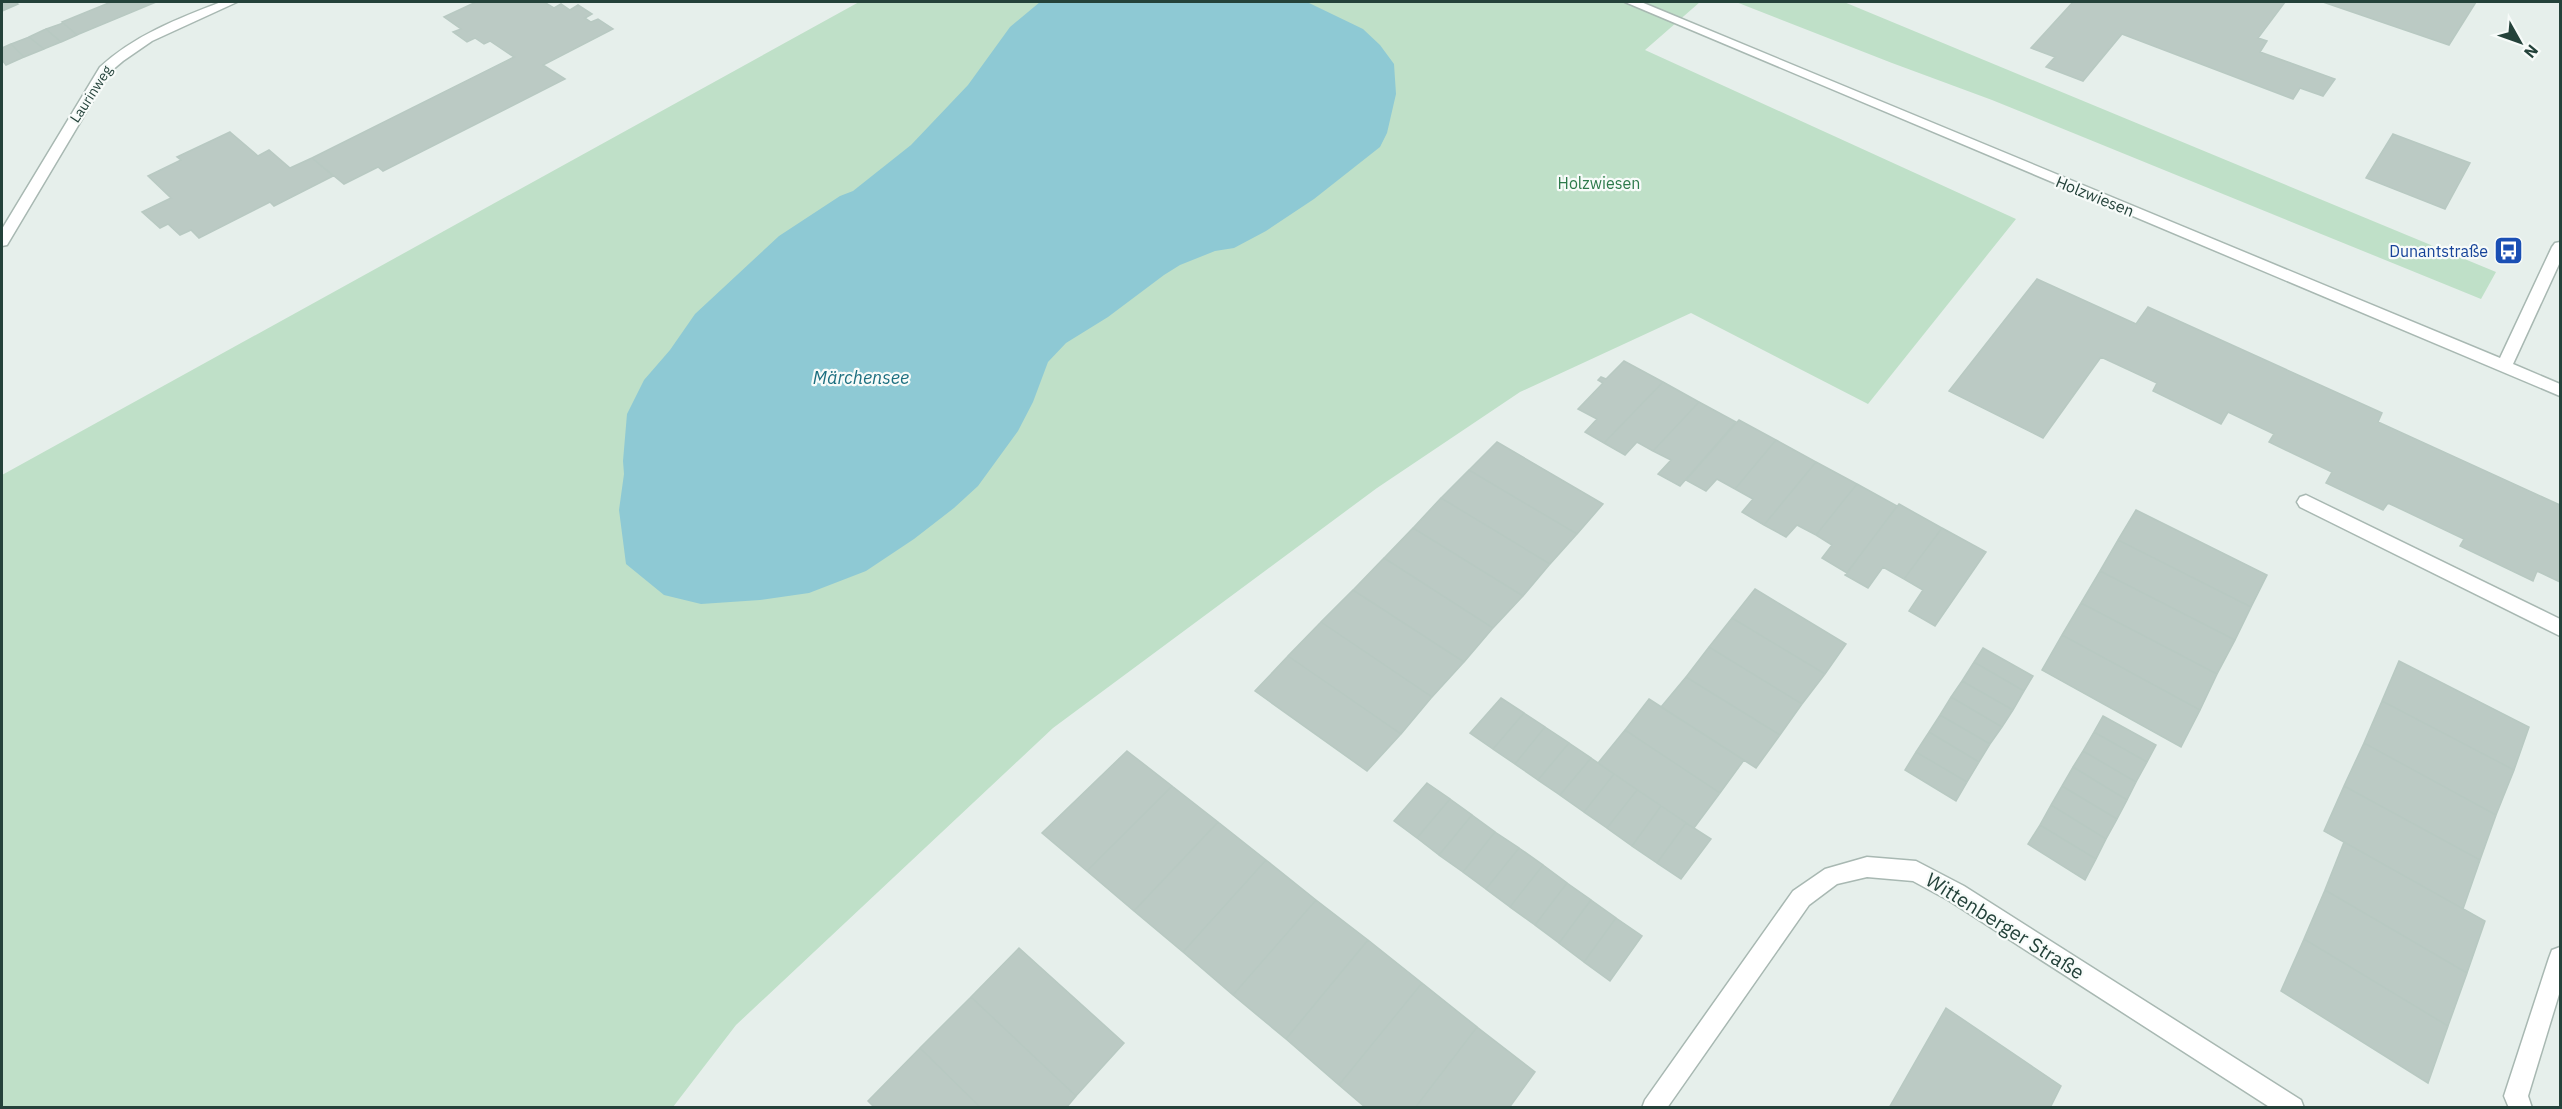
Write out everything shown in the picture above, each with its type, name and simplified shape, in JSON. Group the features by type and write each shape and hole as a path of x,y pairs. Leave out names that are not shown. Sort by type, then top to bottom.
{"street":[{"name":"Laurinweg","path":"2,242 105,70 118,56 205,6 231,2"},
{"name":"Holzwiesen","path":"1631,2 2560,390"},
{"path":"2505,367 2560,247"},
{"path":"2306,502 2560,628"},
{"name":"Wittenberger Straße","path":"1653,1107 1801,898 1832,876 1867,867 1916,871 1956,893 2293,1107"},
{"path":"2521,1107 2516,1096 2560,958"}],"green space":[{"path":"859,2 1700,2 1645,50 2016,219 1868,404 1691,313 1520,392 1377,488 1053,728 736,1025 673,1107 2,1107 2,475"},
{"path":"1736,2 1844,2 2496,272 2481,299 1992,100"}],"water":[{"name":"Märchensee","path":"1040,2 1307,2 1363,29 1380,45 1394,64 1396,94 1387,133 1380,147 1314,199 1266,231 1234,248 1215,251 1180,265 1108,317 1066,343 1048,362 1033,402 1018,431 978,486 914,539 866,571 809,593 760,600 701,604 664,595 626,564 619,510 624,474 627,414 644,380 670,350 695,314 779,236 840,196 853,191 911,145 968,85 1010,27"}],"building":[{"path":"2,2 15,2 18,4 2,11"},
{"path":"111,2 156,2 77,35 62,22"},
{"path":"476,2 544,2 554,8 561,4 570,10 578,5 592,14 585,18 591,22 598,19 613,29 543,65 565,79 383,171 378,167 344,184 312,158 514,57 490,41 484,44 475,38 467,42 453,32 461,29 444,17"},
{"path":"2073,2 2285,2 2258,38 2267,41 2260,52 2335,79 2323,96 2300,88 2293,99 2122,34 2083,81 2046,67 2055,57 2031,48"},
{"path":"2323,2 2476,2 2449,45"},
{"path":"63,23 77,35 61,42 46,29"},
{"path":"46,29 61,42 44,49 29,37"},
{"path":"29,37 44,49 24,57 11,44"},
{"path":"11,44 24,57 6,65 2,60 2,48"},
{"path":"230,132 258,156 269,150 290,168 312,158 333,176 274,206 270,202 199,238 191,230 180,235 168,224 160,228 142,212 171,198 148,176 181,160 177,157"},
{"path":"2393,134 2470,163 2445,209 2366,178"},
{"path":"2037,279 2136,324 2148,307 2382,413 2378,422 2560,505 2560,582 2537,571 2533,581 2460,546 2464,539 2388,503 2383,510 2326,483 2332,472 2269,442 2274,434 2228,412 2221,424 2153,391 2157,383 2101,357 2043,438 1949,391"},
{"path":"1624,361 1663,382 1604,443 1585,432 1597,419 1578,409 1603,383 1598,380 1601,377 1606,379"},
{"path":"1663,382 1699,402 1653,451 1637,442 1625,455 1604,443"},
{"path":"1699,402 1736,422 1680,486 1658,474 1671,460 1653,451"},
{"path":"1739,420 1776,440 1735,489 1717,479 1706,491 1686,480"},
{"path":"1776,440 1816,462 1764,525 1742,512 1753,499 1735,489"},
{"path":"1497,442 1603,504 1577,534 1469,470"},
{"path":"1816,462 1857,484 1816,535 1797,525 1786,537 1764,525"},
{"path":"1469,470 1577,534 1550,564 1441,498"},
{"path":"1857,484 1897,506 1847,573 1822,558 1832,545 1816,535"},
{"path":"1441,498 1550,564 1523,596 1413,528"},
{"path":"1899,504 1942,528 1904,579 1883,567 1868,588 1845,575"},
{"path":"2136,510 2267,575 2251,607 2118,540"},
{"path":"1413,528 1523,596 1493,628 1384,558"},
{"path":"1942,528 1986,552 1935,626 1909,611 1923,590 1904,579"},
{"path":"2118,540 2251,607 2235,640 2100,571"},
{"path":"1384,558 1493,628 1464,662 1353,590"},
{"path":"2100,571 2235,640 2217,674 2081,603"},
{"path":"1755,589 1846,644 1825,674 1732,618"},
{"path":"1353,590 1464,662 1432,697 1321,622"},
{"path":"2081,603 2217,674 2200,710 2062,635"},
{"path":"1732,618 1825,674 1802,704 1709,647"},
{"path":"1321,622 1432,697 1401,734 1288,656"},
{"path":"2062,635 2200,710 2181,747 2042,670"},
{"path":"1709,647 1802,704 1780,735 1686,677"},
{"path":"1983,648 2033,676 2024,691 1974,662"},
{"path":"1288,656 1401,734 1367,771 1255,691"},
{"path":"2399,661 2529,727 2514,770 2382,701"},
{"path":"1974,662 2024,691 2013,710 1962,681"},
{"path":"1686,677 1780,735 1756,768 1661,707"},
{"path":"1962,681 2013,710 2002,727 1951,697"},
{"path":"1951,697 2002,727 1990,744 1940,715"},
{"path":"1501,698 1524,713 1493,749 1470,733"},
{"path":"1649,699 1744,760 1720,793 1625,730"},
{"path":"2382,701 2514,770 2496,815 2364,743"},
{"path":"1524,713 1545,727 1515,764 1493,749"},
{"path":"1940,715 1990,744 1979,762 1929,732"},
{"path":"2103,716 2156,745 2147,762 2094,732"},
{"path":"1545,727 1569,743 1538,780 1515,764"},
{"path":"1625,730 1720,793 1694,828 1598,763"},
{"path":"1929,732 1979,762 1967,782 1916,752"},
{"path":"2094,732 2147,762 2136,782 2083,751"},
{"path":"1569,743 1591,758 1560,795 1538,780"},
{"path":"2364,743 2496,815 2480,860 2344,786"},
{"path":"1127,751 1172,786 1087,871 1042,833"},
{"path":"2083,751 2136,782 2127,800 2073,767"},
{"path":"1916,752 1967,782 1956,801 1905,770"},
{"path":"1591,758 1614,774 1584,812 1560,795"},
{"path":"2073,767 2127,800 2117,819 2062,786"},
{"path":"1614,774 1637,790 1607,828 1584,812"},
{"path":"1427,783 1450,799 1417,838 1394,821"},
{"path":"1172,786 1218,822 1134,911 1087,871"},
{"path":"2062,786 2117,819 2106,839 2051,805"},
{"path":"2344,786 2480,860 2463,909 2324,831"},
{"path":"1637,790 1661,806 1632,846 1607,828"},
{"path":"1450,799 1472,815 1439,855 1417,838"},
{"path":"2051,805 2106,839 2096,859 2040,825"},
{"path":"1661,806 1686,823 1657,863 1632,846"},
{"path":"1472,815 1495,832 1463,872 1439,855"},
{"path":"1218,822 1266,860 1183,952 1134,911"},
{"path":"1686,823 1711,839 1681,879 1657,863"},
{"path":"2040,825 2096,859 2085,880 2028,844"},
{"path":"1495,832 1519,848 1486,889 1463,872"},
{"path":"2344,842 2485,921 2467,973 2325,890"},
{"path":"1519,848 1543,865 1510,907 1486,889"},
{"path":"1266,860 1316,900 1233,995 1183,952"},
{"path":"1543,865 1567,883 1535,925 1510,907"},
{"path":"1567,883 1591,900 1559,943 1535,925"},
{"path":"2325,890 2467,973 2448,1026 2304,939"},
{"path":"1316,900 1368,940 1286,1039 1233,995"},
{"path":"1591,900 1616,918 1584,962 1559,943"},
{"path":"1616,918 1642,936 1610,981 1584,962"},
{"path":"2304,939 2448,1026 2428,1083 2281,991"},
{"path":"1368,940 1422,983 1339,1085 1286,1039"},
{"path":"1019,948 1124,1043 1076,1096 971,997"},
{"path":"1422,983 1477,1027 1415,1108 1366,1108 1339,1085"},
{"path":"971,997 1076,1096 1066,1108 981,1108 920,1048"},
{"path":"1946,1008 2061,1086 2050,1108 1889,1108"},
{"path":"1477,1027 1535,1072 1509,1108 1415,1108"},
{"path":"920,1048 981,1108 875,1108 868,1101"}],"place":[{"name":"Dunantstraße","path":"2509,251"}]}
